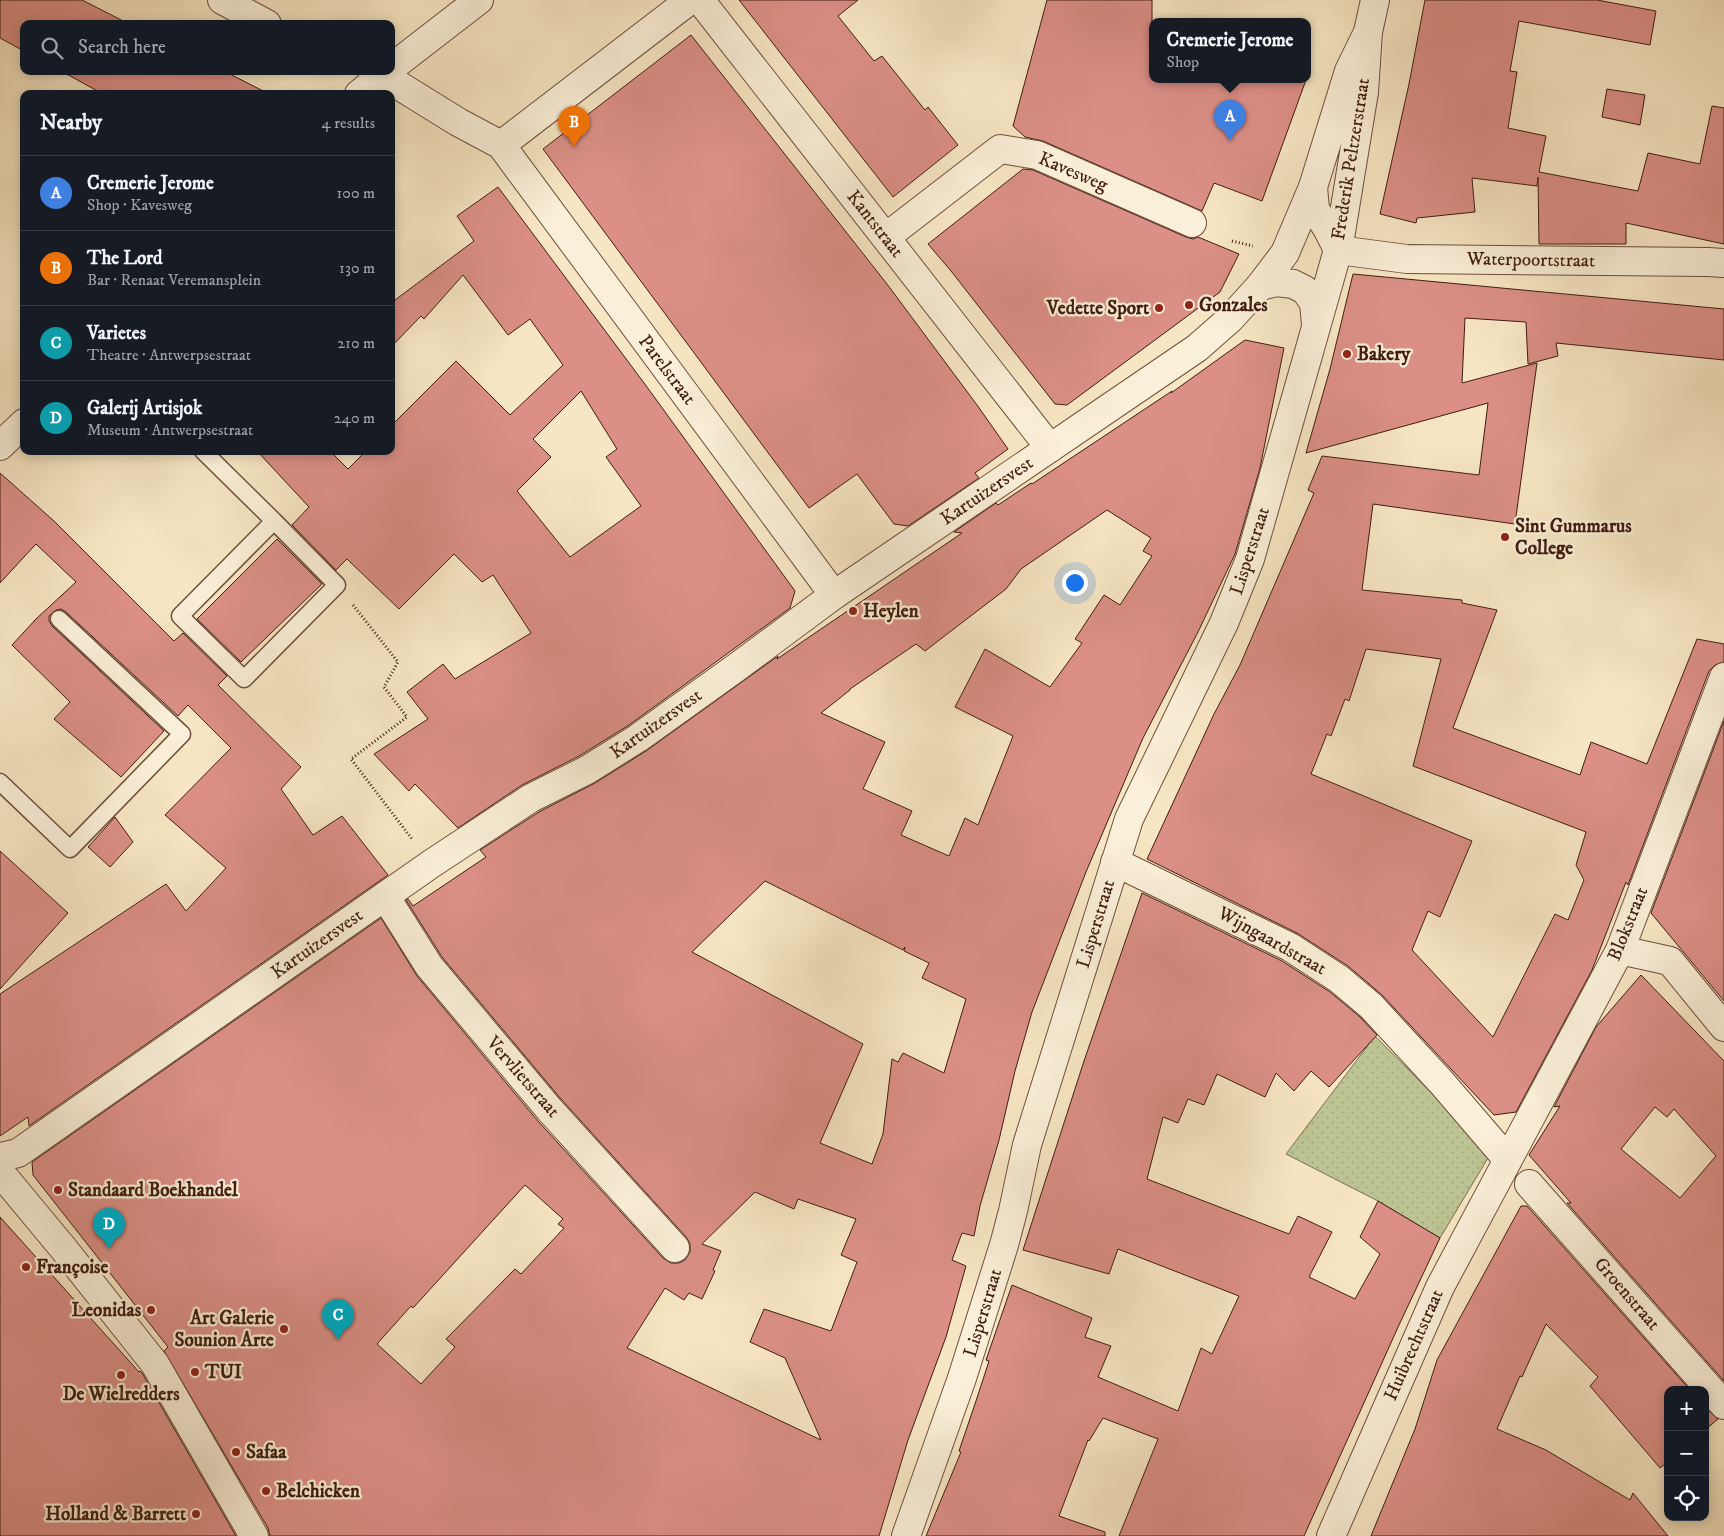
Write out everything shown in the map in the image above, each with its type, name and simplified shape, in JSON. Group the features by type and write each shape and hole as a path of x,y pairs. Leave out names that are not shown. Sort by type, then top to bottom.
{"street":[{"path":"222,0 260,20"},
{"path":"395,63 479,0"},
{"path":"388,75 458,122 500,145 690,0"},
{"name":"Kantstraat","path":"700,0 1050,448"},
{"name":"Frederik Peltzerstraat","path":"1338,250 1364,92 1368,32 1375,0"},
{"name":"Frederik Peltzerstraat","path":"1284,253 1313,187 1349,70 1368,32"},
{"path":"363,90 380,75"},
{"name":"Parelstraat","path":"500,145 834,595"},
{"name":"Kavesweg","path":"886,238 1000,149 1036,155 1192,223"},
{"name":"Frederik Peltzerstraat","path":"1313,187 1315,209 1338,250"},
{"name":"Waterpoortstraat","path":"1338,250 1407,259 1724,263"},
{"name":"Lisperstraat","path":"906,1536 962,1378 1004,1245 1014,1211 1027,1145 1129,819 1224,623 1250,559 1338,250"},
{"name":"Kartuizersvest","path":"0,1157 18,1154 431,864 531,798 587,770 638,738 834,595 1197,348 1230,318 1260,286 1284,253"},
{"name":"Lisperstraat","path":"1260,286 1277,282 1293,284 1304,290 1314,303 1316,324"},
{"path":"0,446 20,427"},
{"name":"Blokstraat","path":"1508,1160 1620,950 1724,677"},
{"name":"Wijngaardstraat","path":"1115,862 1290,947 1339,979 1371,1006 1442,1083 1508,1160"},
{"name":"Vervlietstraat","path":"386,896 429,966 550,1109 675,1248"},
{"path":"1620,950 1670,961 1724,1027"},
{"name":"Huibrechtstraat","path":"1331,1536 1440,1287 1508,1160"},
{"path":"0,1172 155,1364 254,1536"},
{"name":"Groenstraat","path":"1530,1184 1724,1405"}],"lane":[{"path":"207,455 274,521 337,585 244,679 180,616 274,521"},
{"path":"0,782 70,848 182,734 59,618"}],"path":[{"path":"337,585 398,662 384,687 406,716 351,759 431,864"}],"green space":[{"path":"1375,1036 1491,1153 1440,1238 1378,1201 1286,1154"}],"building":[{"path":"0,0 82,0 121,20 20,20 20,49 0,38"},
{"path":"739,0 858,0 838,16 874,61 882,56 925,110 928,107 958,145 893,197"},
{"path":"1047,0 1152,0 1152,18 1149,18 1149,83 1305,83 1262,201 1214,183 1202,211 1043,141 1025,137 1013,126"},
{"path":"1425,0 1597,0 1656,11 1650,45 1519,21 1510,71 1517,72 1508,128 1546,136 1539,172 1638,191 1648,153 1700,164 1712,106 1724,108 1724,244 1626,223 1626,244 1539,244 1538,177 1537,186 1472,178 1475,212 1417,218 1416,223 1380,214 1409,84"},
{"path":"691,35 887,284 1008,449 975,473 979,478 908,526 894,524 857,474 809,508 543,149"},
{"path":"68,75 232,75 261,90 96,90"},
{"path":"1607,89 1645,95 1640,125 1602,117"},
{"path":"1023,169 1033,170 1186,237 1193,239 1198,237 1239,254 1220,292 1067,405 1055,404 928,244"},
{"path":"498,187 647,387 795,591 790,608 629,725 579,756 522,785 458,828 415,784 409,791 374,754 428,719 407,692 443,664 455,679 531,633 493,575 482,582 454,554 399,609 347,559 336,570 292,525 309,507 261,455 334,455 348,469 362,455 395,455 395,422 456,361 510,415 563,365 530,319 508,335 463,275 424,319 421,316 395,343 395,300 474,241 457,216","holes":["581,391 617,449 606,457 641,506 570,557 517,491 551,457 533,439"]},
{"path":"1353,274 1724,309 1724,360 1556,343 1558,356 1528,364 1526,322 1465,318 1462,383 1537,363 1515,524 1373,504 1362,590 1462,600 1462,603 1497,610 1453,728 1580,775 1591,742 1647,764 1697,639 1724,644 1724,662 1715,665 1709,671 1628,885 1626,882 1592,970 1516,1112 1494,1115 1382,995 1348,966 1297,933 1147,859 1214,714 1240,665 1314,493 1308,490 1322,456 1479,475 1488,403 1306,453 1330,369","holes":["1366,649 1441,659 1413,766 1586,832 1576,865 1584,880 1568,920 1555,914 1493,1037 1412,950 1428,911 1440,917 1472,841 1311,774 1327,734 1331,736 1345,699 1349,701"]},
{"path":"1245,340 1284,348 1260,468 1235,554 1198,632 1143,738 1086,872 1032,1012 980,1206 974,1236 962,1233 952,1260 966,1266 946,1337 908,1440 879,1536 270,1536 268,1528 164,1351 168,1347 33,1175 32,1162 381,918 417,976 537,1120 663,1258 671,1263 679,1263 685,1260 690,1252 690,1244 687,1238 561,1099 442,957 406,900 408,899 413,906 486,857 480,850 539,812 595,783 646,751 778,656 777,659 962,533 954,532 996,503 998,505 1032,484 1172,391 1171,393","holes":["1107,510 1151,538 1143,551 1152,556 1120,605 1104,595 1075,639 1082,643 1050,687 985,649 955,707 1013,736 978,825 965,818 949,856 901,835 912,811 863,789 885,742 821,713 850,689 916,644 925,651 1006,589 1021,569","765,881 903,950 905,947 904,951 929,963 922,978 966,999 944,1073 903,1053 898,1062 892,1059 883,1134 872,1164 820,1143 863,1044 692,952","525,1185 563,1219 558,1224 564,1228 521,1274 515,1269 446,1339 455,1347 421,1384 377,1344 411,1306 413,1308","755,1192 794,1209 798,1199 856,1219 841,1255 857,1262 831,1331 764,1309 750,1342 785,1358 821,1440 627,1348 665,1288 684,1300 689,1293 702,1299 715,1271 713,1270 721,1251 702,1244"]},
{"path":"0,473 54,521 174,641 183,633 227,676 218,685 301,767 281,789 313,835 342,816 388,875 29,1126 28,1117 0,1136 0,994 166,884 186,911 226,868 165,815 231,748 188,705 178,716 61,609 56,610 49,616 52,626 164,731 121,777 54,719 70,702 12,645 36,619 76,582 36,544 0,583"},
{"path":"277,539 322,584 241,662 197,619"},
{"path":"1724,721 1724,1001 1651,913"},
{"path":"115,817 133,842 110,867 88,847"},
{"path":"0,851 68,913 0,989"},
{"path":"1142,893 1282,961 1330,992 1360,1017 1377,1035 1329,1087 1311,1071 1294,1091 1276,1073 1265,1097 1217,1074 1204,1105 1188,1099 1178,1123 1163,1117 1147,1179 1289,1234 1298,1216 1332,1232 1309,1277 1355,1299 1380,1254 1360,1237 1378,1201 1440,1238 1304,1536 1119,1536 1158,1439 1103,1418 1088,1440 1059,1516 1105,1532 1105,1536 926,1536 961,1452 959,1451 989,1361 986,1360 1012,1285 1092,1318 1085,1337 1111,1346 1098,1377 1178,1411 1201,1348 1212,1354 1239,1296 1118,1249 1109,1274 1023,1250 1084,1061"},
{"path":"1641,975 1724,1061 1724,1381 1567,1203 1571,1203 1529,1155 1560,1106 1554,1107 1596,1027","holes":["1655,1107 1667,1117 1674,1109 1716,1156 1680,1198 1621,1149"]},
{"path":"1521,1206 1527,1206 1686,1386 1664,1386 1664,1465 1660,1468 1590,1386 1598,1377 1546,1324 1522,1377 1520,1376 1497,1429 1546,1450 1630,1500 1633,1493 1668,1536 1371,1536 1415,1429 1437,1360"},
{"path":"0,1217 139,1372 142,1373 236,1536 0,1536"},
{"path":"1709,1411 1718,1419 1709,1427"}],"place":[{"name":"Cremerie Jerome","path":"1230,141"},
{"name":"The Lord","path":"574,147"},
{"name":"Gonzales","path":"1189,305"},
{"name":"Vedette Sport","path":"1159,308"},
{"name":"Bakery","path":"1347,354"},
{"name":"Sint Gummarus College","path":"1505,537"},
{"name":"Heylen","path":"853,611"},
{"name":"Standaard Boekhandel","path":"58,1190"},
{"name":"Galerij Artisjok","path":"109,1249"},
{"name":"Françoise","path":"26,1267"},
{"name":"Leonidas","path":"151,1310"},
{"name":"Art Galerie Sounion Arte","path":"284,1329"},
{"name":"Varietes","path":"338,1340"},
{"name":"TUI","path":"195,1372"},
{"name":"De Wielredders","path":"121,1375"},
{"name":"Safaa","path":"236,1452"},
{"name":"Belchicken","path":"266,1491"},
{"name":"Holland & Barrett","path":"196,1514"}]}
